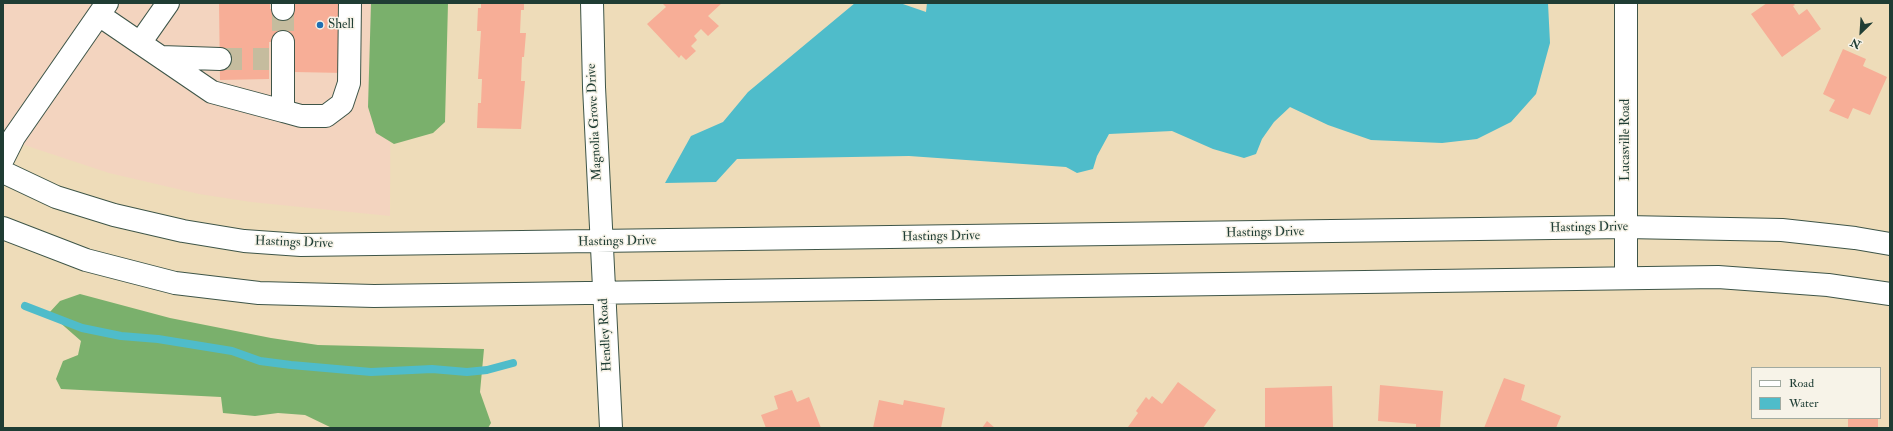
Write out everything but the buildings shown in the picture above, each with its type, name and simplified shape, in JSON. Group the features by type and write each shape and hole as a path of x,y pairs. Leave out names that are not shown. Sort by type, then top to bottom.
{"street":[{"path":"140,43 168,3"},
{"path":"3,159 14,137 103,9 140,43 212,92 301,116 326,116 342,104 349,83 350,3"},
{"name":"Magnolia Grove Drive","path":"592,3 592,40 600,242"},
{"name":"Lucasville Road","path":"1626,3 1626,278"},
{"path":"279,53 283,111"},
{"path":"161,57 220,59"},
{"name":"Hastings Drive","path":"3,172 56,197 114,215 183,231 244,241 301,245 1626,227 1782,230 1855,238 1890,244"},
{"path":"3,228 86,260 175,283 259,293 374,296 1718,277 1828,285 1890,294"},
{"name":"Hendley Road","path":"600,242 611,428"}],"shaded area":[{"path":"3,3 391,3 390,216 251,202 199,194 109,173 3,138"}],"green space":[{"path":"371,3 448,3 445,122 433,133 394,144 376,133 368,107"},
{"path":"80,294 170,318 271,338 318,345 484,349 480,392 491,423 488,428 332,428 305,415 278,413 255,416 223,413 221,397 61,389 56,379 63,361 78,355 81,341 49,313 60,301"}],"water":[{"path":"855,3 900,3 926,12 927,3 1548,3 1550,43 1536,94 1511,122 1477,139 1442,143 1371,140 1328,125 1290,107 1274,122 1262,139 1256,154 1244,158 1213,149 1172,131 1109,134 1097,156 1093,169 1077,173 1066,167 909,156 737,159 716,182 665,183 691,136 723,122 748,92"}],"waterway":[{"path":"25,306 82,328 121,336 158,339 232,351 260,361 291,365 371,372 432,369 467,372 487,370 513,363"}],"tunnel":[{"path":"283,9 283,42"},
{"path":"220,59 269,59"}],"place":[{"name":"Shell","path":"320,25"}]}
